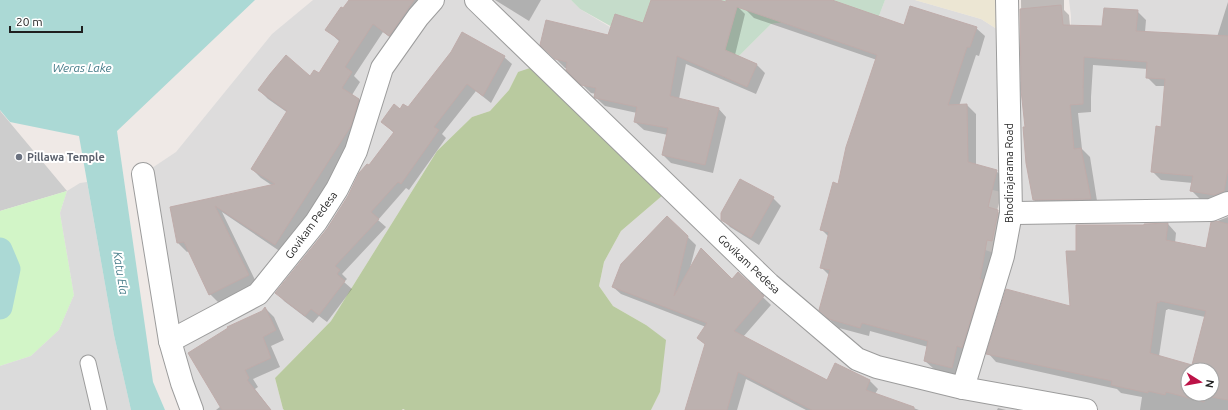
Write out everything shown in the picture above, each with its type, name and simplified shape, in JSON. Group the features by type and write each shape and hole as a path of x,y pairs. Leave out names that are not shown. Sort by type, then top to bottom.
{"street":[{"name":"Govikam Pedesa","path":"170,341 258,294 316,222 337,189 356,151 382,68 418,17 433,0"},
{"name":"Govikam Pedesa","path":"476,0 769,284 858,359 877,367 963,388 1086,410"},
{"name":"Bhodirajarama Road","path":"963,388 1003,256 1011,212 1007,0"},
{"path":"143,174 170,341 182,383 192,410"},
{"path":"1011,212 1211,210 1228,203"}],"lane":[{"path":"88,363 99,410"}],"shaded area":[{"path":"313,0 571,0 580,9 610,27 739,56 771,24 827,16 870,40 885,0 915,0 981,19 1008,36 1019,82 1070,71 1071,16 1069,0 1228,0 1228,410 651,410 660,392 646,325 613,306 599,286 604,262 621,231 670,189 518,72 509,90 490,111 472,117 437,151 331,321 275,378 284,410 192,410 143,174 176,152 272,34","holes":["915,172 1010,194 1003,256 899,221"]},
{"path":"915,0 1007,0 1008,36 981,19"},
{"name":"Pillawa Temple","path":"0,110 1,112 67,191 0,211"},
{"path":"87,182 114,335 131,410 0,410 0,366 31,356 59,330 74,295 60,213 67,191 80,183"}],"green space":[{"path":"571,0 885,0 870,40 827,16 771,24 739,56 725,78 701,54 639,42 580,9"},
{"path":"542,64 670,189 621,231 604,262 599,286 613,306 646,325 666,340 660,392 651,410 284,410 275,378 331,321 437,151 472,117 490,111 509,90 518,72"},
{"path":"67,191 60,213 74,295 59,330 31,356 0,366 0,307 8,269 0,250 0,211"},
{"path":"0,250 8,269 0,307"}],"water":[{"name":"Weras Lake","path":"0,0 255,0 117,131 153,382 165,410 131,410 114,335 79,136 10,122 0,110"}],"building":[{"path":"349,0 414,0 389,36 373,24 345,67 352,72 342,88 359,99 351,126 275,245 215,206 249,275 209,295 184,242 177,243 170,207 275,184 251,169 287,111 258,90 286,55 310,76 314,70 319,73 340,40 325,30 341,7 343,8"},
{"path":"651,0 719,0 726,2 726,0 832,0 904,25 910,6 977,27 970,47 967,47 948,105 967,104 968,162 997,170 988,207 998,210 998,212 992,241 987,240 980,279 983,280 962,348 957,346 952,368 924,361 928,341 862,323 860,328 829,319 819,310 830,270 820,268 829,232 820,230 833,182 838,184 846,147 877,55 737,7 725,50 757,64 747,87 677,56 670,96 719,108 705,165 662,155 668,128 634,122 637,107 595,98 596,88 581,85 566,70 567,62 555,59 540,45 546,20 608,35 615,14 643,23"},
{"path":"1061,5 1063,25 1102,26 1104,8 1138,10 1136,31 1228,36 1228,169 1224,191 1214,195 1190,191 1193,176 1151,172 1156,126 1161,127 1165,79 1146,78 1147,62 1084,57 1083,104 1070,105 1074,149 1081,148 1091,199 1033,200 1026,163 1023,127 1025,127 1021,90 1020,9"},
{"path":"462,32 505,56 483,96 467,84 434,127 439,130 401,184 398,182 371,212 379,219 335,266 340,270 337,274 345,281 319,315 311,309 305,316 275,293 327,229 348,196 359,173 367,164 369,165 394,132 381,122 394,104 400,109 403,104 408,107 451,52"},
{"path":"740,179 774,197 751,238 721,220 721,213"},
{"path":"667,216 688,236 674,296 701,248 732,279 738,272 764,296 734,331 827,380 835,363 870,380 866,390 914,407 914,410 812,410 738,372 727,410 685,410 705,344 697,338 707,323 612,287 621,264"},
{"path":"1216,221 1228,224 1228,400 1220,399 1220,362 1193,362 1206,311 1160,301 1159,303 1157,302 1150,353 1182,362 1180,362 1180,396 1166,392 1165,395 1148,391 1148,393 1111,385 1112,381 986,354 1006,289 1070,306 1066,251 1076,251 1076,225 1144,225 1168,223 1166,240 1206,248 1211,222"},
{"path":"265,307 276,330 263,337 271,358 245,370 249,378 247,380 271,410 222,410 188,353 228,328 227,327 262,311"}],"waterway":[{"path":"0,250 8,269 0,307"}],"place":[{"name":"Pillawa Temple","path":"19,157"}],"water label":[{"name":"Katu Ela","path":"121,273"}]}
